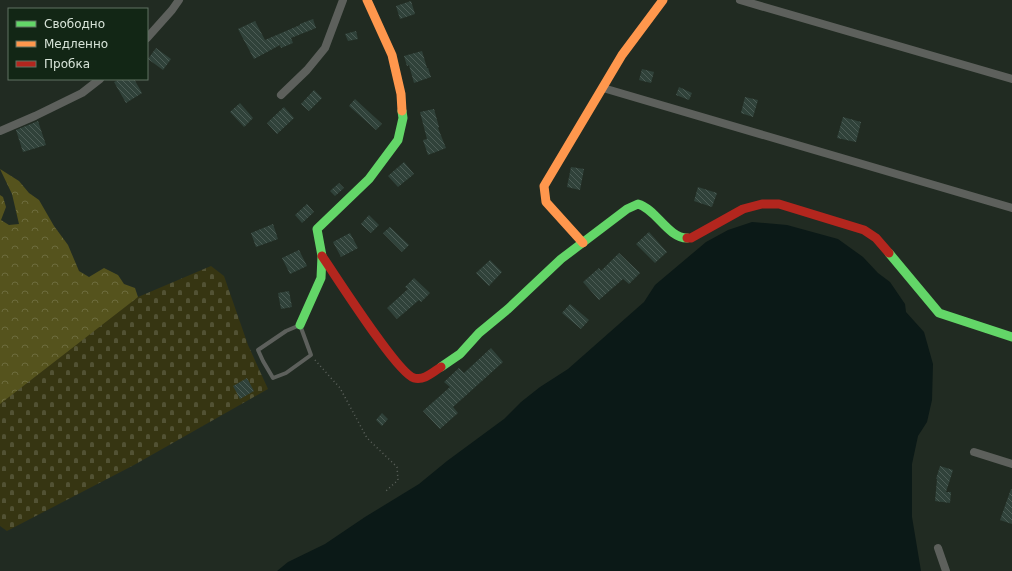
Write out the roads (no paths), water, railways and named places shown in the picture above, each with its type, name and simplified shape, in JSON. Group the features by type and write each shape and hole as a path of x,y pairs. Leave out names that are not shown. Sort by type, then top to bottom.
{"street":[{"path":"148,37 172,10 178,0"},
{"path":"281,96 307,70 325,48 343,0"},
{"path":"300,324 321,278 322,256 317,229 369,179 398,140 403,118 401,94 392,54 367,0"},
{"path":"584,243 546,202 544,186 622,55 663,0"},
{"path":"740,0 1012,79"},
{"path":"0,131 36,116 82,93 99,80"},
{"path":"603,88 1012,208"},
{"path":"322,256 391,357 406,373 414,378 426,377 460,354 479,333 508,309 562,259 627,209 638,204 645,206 676,236 684,238 691,238 743,209 762,204 779,204 864,230 876,238 939,313 1012,337"},
{"path":"974,452 1012,464"},
{"path":"938,548 946,571"}],"lane":[{"path":"300,324 311,355 286,373 273,378 258,350 286,331 300,324"}]}
